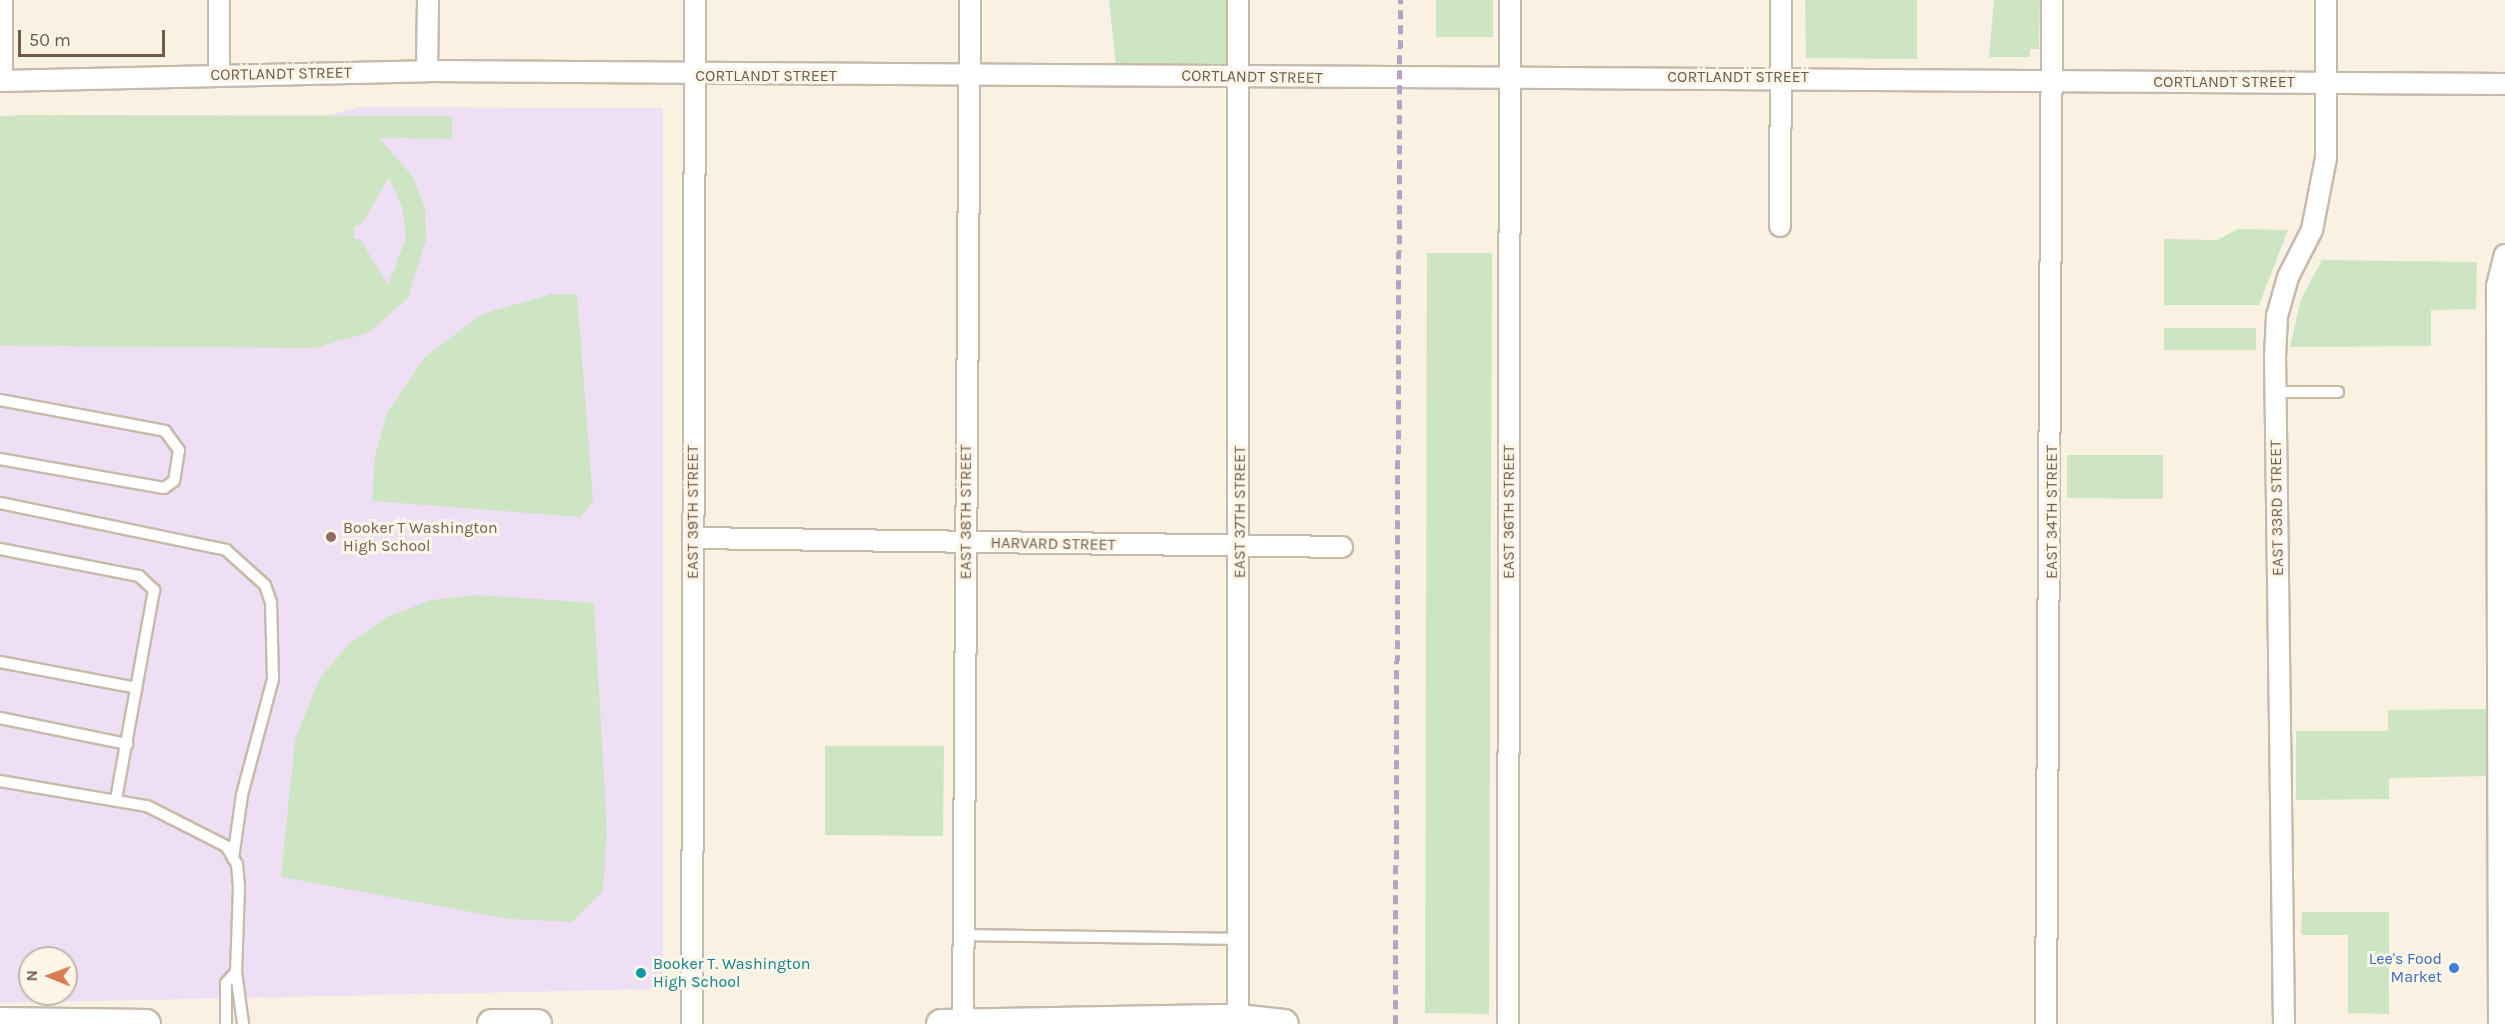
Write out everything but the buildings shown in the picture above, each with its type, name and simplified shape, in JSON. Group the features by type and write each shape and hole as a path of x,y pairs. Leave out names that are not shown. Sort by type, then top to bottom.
{"main road":[{"path":"941,1024 1238,1021 1284,1024"},
{"path":"0,1022 146,1024"},
{"path":"492,1024 537,1024"}],"street":[{"path":"1,81 2,0"},
{"path":"219,0 219,75"},
{"path":"427,71 428,0"},
{"name":"EAST 39TH STREET","path":"692,1024 695,0"},
{"name":"EAST 38TH STREET","path":"963,1023 970,0"},
{"name":"EAST 37TH STREET","path":"1238,0 1240,546 1238,1021"},
{"name":"EAST 36TH STREET","path":"1508,1024 1510,0"},
{"path":"1780,226 1781,0"},
{"name":"EAST 34TH STREET","path":"2046,1024 2052,0"},
{"name":"EAST 33RD STREET","path":"2284,1024 2275,392 2277,316 2288,277 2312,230 2326,158 2326,0"},
{"name":"CORTLANDT STREET","path":"1,81 427,71 695,76 1237,75 1510,78 1781,76 2052,82 2505,84"},
{"path":"2499,1024 2497,286 2505,255"},
{"name":"HARVARD STREET","path":"693,538 1342,547"}],"lane":[{"path":"2275,392 2338,392"},
{"path":"0,400 165,431 179,450 174,481 164,488 0,459"},
{"path":"0,503 226,550 265,585 272,602 273,679 242,795 233,858"},
{"path":"0,549 149,581 154,590 116,799"},
{"path":"0,663 137,688"},
{"path":"0,718 127,744"},
{"path":"0,781 147,806 226,846 233,858 239,887 236,972 243,1024"},
{"path":"964,935 1238,939"},
{"path":"226,1024 226,983 236,972"}],"shaded area":[{"name":"Booker T Washington High School","path":"360,107 663,108 663,989 78,1001 78,946 18,946 18,1003 0,1003 0,116 325,116"}],"green space":[{"path":"1109,0 1230,0 1229,60 1223,66 1116,67"},
{"path":"1436,0 1493,0 1493,37 1436,37"},
{"path":"1805,0 1917,0 1917,59 1806,58"},
{"path":"1994,0 2040,0 2039,49 2030,49 2030,57 1989,57"},
{"path":"18,115 452,116 452,139 379,138 413,177 425,208 426,240 408,298 368,333 314,348 9,346 0,345 0,117","holes":["389,178 402,207 406,238 388,285 360,239 354,239 354,226 361,225"]},
{"path":"2238,229 2288,230 2259,305 2164,305 2164,239 2217,240"},
{"path":"1427,253 1492,253 1489,1014 1425,1013"},
{"path":"2322,260 2477,262 2476,309 2431,310 2431,346 2290,347 2301,299"},
{"path":"552,294 577,294 593,500 581,517 372,501 375,456 387,413 425,357 482,314"},
{"path":"2164,328 2256,328 2256,350 2164,350"},
{"path":"2067,455 2163,455 2163,499 2067,498"},
{"path":"479,595 594,603 607,830 603,891 572,922 509,919 281,877 295,739 320,678 349,644 387,617 431,600"},
{"path":"2491,709 2491,776 2389,778 2389,799 2296,800 2296,731 2388,731 2388,710"},
{"path":"825,746 944,746 943,836 825,835"},
{"path":"2302,912 2389,912 2389,1014 2348,1013 2348,935 2301,935"}],"railway":[{"path":"1395,1024 1400,0"}],"place":[{"name":"Booker T Washington High School","path":"331,537"},
{"name":"Lee's Food Market","path":"2454,968"},
{"name":"Booker T. Washington High School","path":"641,973"}]}
